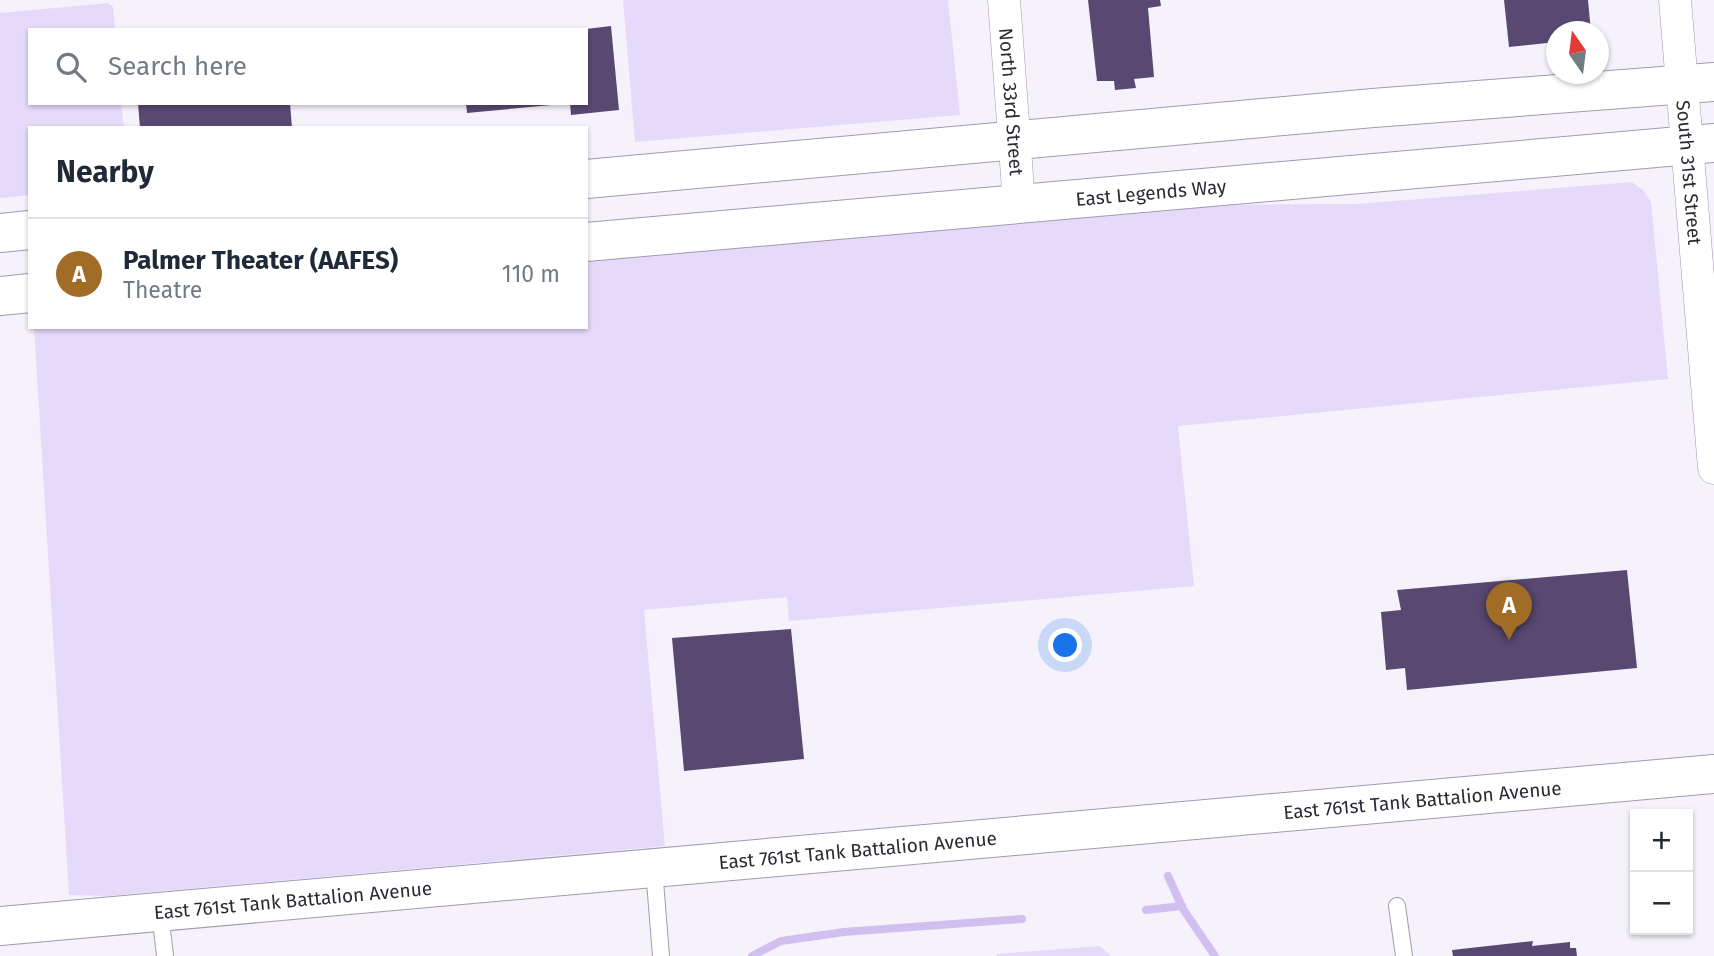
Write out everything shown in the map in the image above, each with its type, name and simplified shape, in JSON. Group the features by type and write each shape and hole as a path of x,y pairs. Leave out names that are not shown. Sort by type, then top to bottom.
{"street":[{"name":"North 33rd Street","path":"1004,0 1019,203"},
{"name":"South 31st Street","path":"1675,0 1697,84 1714,468"},
{"path":"588,179 1374,108 1697,84"},
{"name":"East Legends Way","path":"588,242 1700,144"},
{"path":"0,233 28,230"},
{"path":"0,296 28,293"},
{"name":"East 761st Tank Battalion Avenue","path":"0,926 1714,774"}],"lane":[{"path":"654,869 661,956"},
{"path":"1397,906 1404,956"},
{"path":"160,912 165,956"}],"shaded area":[{"path":"623,0 948,0 960,115 635,142"},
{"path":"108,3 113,7 115,28 28,28 28,105 121,105 124,126 28,126 28,195 0,198 0,13"},
{"path":"1632,182 1643,190 1651,202 1668,379 1178,426 1194,586 789,621 787,597 644,610 665,846 108,896 69,895 34,329 588,329 588,261 1192,205 1357,204"},
{"path":"1100,946 1111,956 997,956 997,954"}],"building":[{"path":"1088,0 1160,0 1161,6 1148,8 1154,77 1134,79 1136,88 1115,90 1114,81 1097,81"},
{"path":"1504,0 1588,0 1590,21 1546,21 1546,43 1509,47"},
{"path":"611,26 619,110 571,115 570,105 588,105 588,29"},
{"path":"138,105 290,105 292,126 140,126"},
{"path":"466,105 551,105 467,113"},
{"path":"1627,570 1637,668 1407,690 1405,668 1386,670 1381,612 1401,610 1397,590"},
{"path":"791,629 804,759 684,771 672,638"},
{"path":"1533,941 1532,946 1570,942 1570,948 1576,948 1577,956 1453,956 1452,950"}],"waterway":[{"path":"1168,876 1183,909 1215,956"},
{"path":"1146,910 1182,906"},
{"path":"752,956 781,941 844,932 1022,919"}],"place":[{"name":"Palmer Theater (AAFES)","path":"1509,640"}]}
